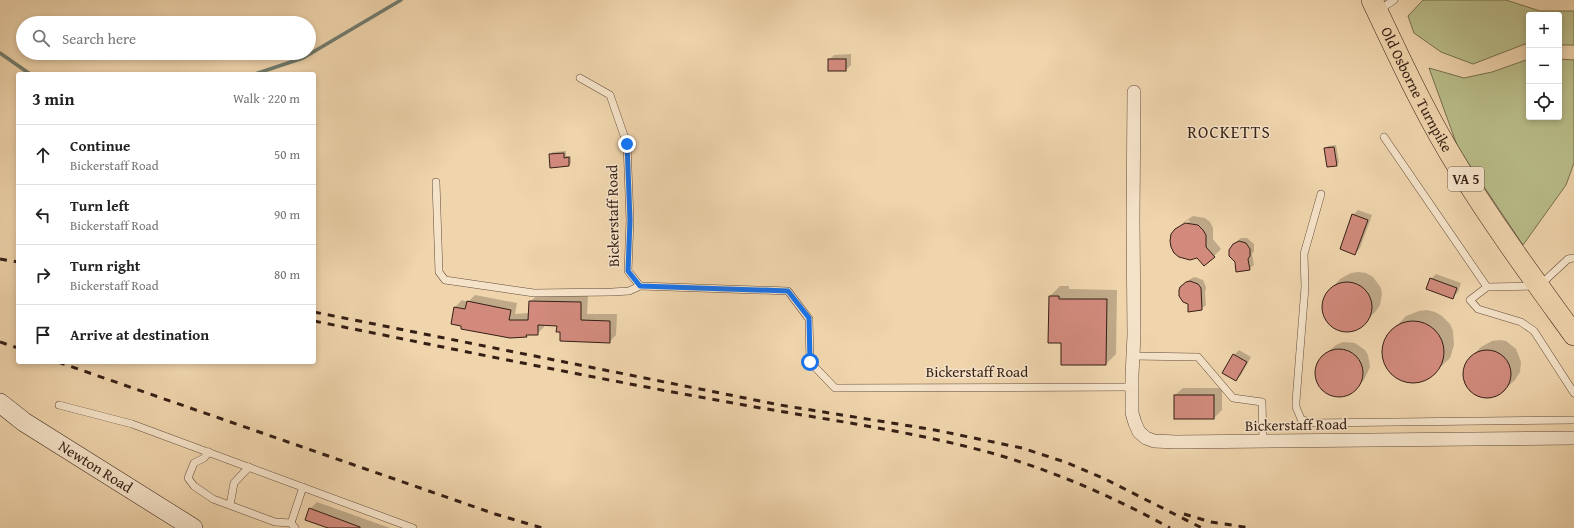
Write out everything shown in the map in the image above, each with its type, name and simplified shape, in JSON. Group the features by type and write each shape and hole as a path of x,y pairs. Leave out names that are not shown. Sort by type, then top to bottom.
{"main road":[{"name":"Old Osborne Turnpike","path":"1381,4 1437,131 1459,170 1574,335"}],"street":[{"path":"1132,387 1134,92"},
{"name":"Bickerstaff Road","path":"1132,387 1132,413 1135,423 1139,432 1146,438 1154,441 1574,438"},
{"name":"Newton Road","path":"0,403 24,422 193,528"}],"lane":[{"name":"Bickerstaff Road","path":"580,78 610,95 627,144 630,220 628,271 640,286 788,291 809,318 810,362 835,388 1132,387"},
{"path":"1384,137 1487,287"},
{"path":"436,182 439,272 445,280 534,293 629,291 640,286"},
{"path":"1321,194 1304,254 1305,287 1296,400 1296,407 1301,419 1311,423 1574,420"},
{"path":"1574,258 1568,259 1539,286 1487,287 1470,300 1478,309 1522,322 1534,331 1574,394"},
{"path":"1133,356 1198,357 1233,398 1262,402 1263,441"},
{"path":"58,404 132,424 303,486 413,528"},
{"path":"209,452 204,458 194,463 188,478 194,486 213,498 275,522 293,525 303,486"},
{"path":"230,505 234,483 249,467"}],"green space":[{"path":"1423,0 1506,0 1540,11 1574,11 1574,45 1562,45 1562,12 1526,12 1526,44 1473,64 1441,52 1414,33 1408,16"},
{"path":"1562,59 1574,60 1574,163 1566,185 1523,245 1458,148 1429,68 1464,78 1492,72 1526,60 1526,120 1562,120"}],"building":[{"path":"828,59 846,59 846,71 828,71"},
{"path":"1334,147 1337,166 1327,167 1324,148"},
{"path":"564,153 564,158 569,157 569,166 550,168 549,154"},
{"path":"1352,214 1368,220 1355,255 1340,249"},
{"path":"1185,223 1198,225 1206,235 1206,247 1215,257 1204,266 1197,258 1190,260 1179,257 1174,253 1171,247 1171,234 1175,229"},
{"path":"1239,241 1246,243 1250,249 1250,256 1248,259 1250,270 1236,272 1235,262 1229,256 1229,250 1233,244"},
{"path":"1430,278 1457,288 1453,299 1426,289"},
{"path":"1190,281 1198,284 1201,288 1202,310 1188,312 1188,304 1183,302 1179,296 1180,287 1186,282"},
{"path":"1347,282 1356,284 1365,289 1370,298 1372,307 1370,316 1365,325 1356,330 1347,332 1338,330 1329,325 1324,316 1322,307 1324,298 1329,289 1338,284"},
{"path":"1049,296 1059,296 1059,299 1107,299 1106,365 1061,365 1061,343 1048,343"},
{"path":"467,301 511,310 509,320 528,320 529,301 581,302 581,320 610,321 610,343 560,341 560,332 556,332 557,326 538,325 538,335 526,335 527,337 510,338 461,329 461,326 451,324 454,307 465,309"},
{"path":"1407,321 1419,321 1435,330 1442,340 1444,352 1442,364 1435,374 1419,383 1407,383 1396,378 1387,369 1382,358 1382,346 1387,335 1396,326"},
{"path":"1339,349 1348,351 1356,356 1361,364 1363,373 1361,382 1356,390 1348,395 1339,397 1330,395 1322,390 1317,382 1315,373 1317,364 1322,356 1330,351"},
{"path":"1482,350 1492,350 1504,357 1511,369 1511,379 1504,391 1492,398 1482,398 1474,394 1467,387 1463,379 1463,369 1467,361 1474,354"},
{"path":"1233,354 1247,362 1236,381 1222,373"},
{"path":"1174,395 1214,395 1214,419 1174,419"},
{"path":"309,508 360,528 328,528 305,520"}],"waterway":[{"path":"316,50 401,0"},
{"path":"0,53 27,72"},
{"path":"261,72 297,60"}],"railway":[{"path":"0,259 16,262"},
{"path":"316,312 780,405 935,430 1022,448 1065,462 1103,478 1202,528"},
{"path":"316,321 628,384 930,438 995,454 1062,477 1128,506 1170,528"},
{"path":"0,342 16,347"},
{"path":"64,364 495,514 542,528"},
{"path":"1184,514 1211,522 1251,528"}],"district":[{"name":"ROCKETTS","path":"1229,132"}],"route":[{"path":"627,144 630,220 628,271 640,286 682,289 788,291 809,318 810,362"}]}
